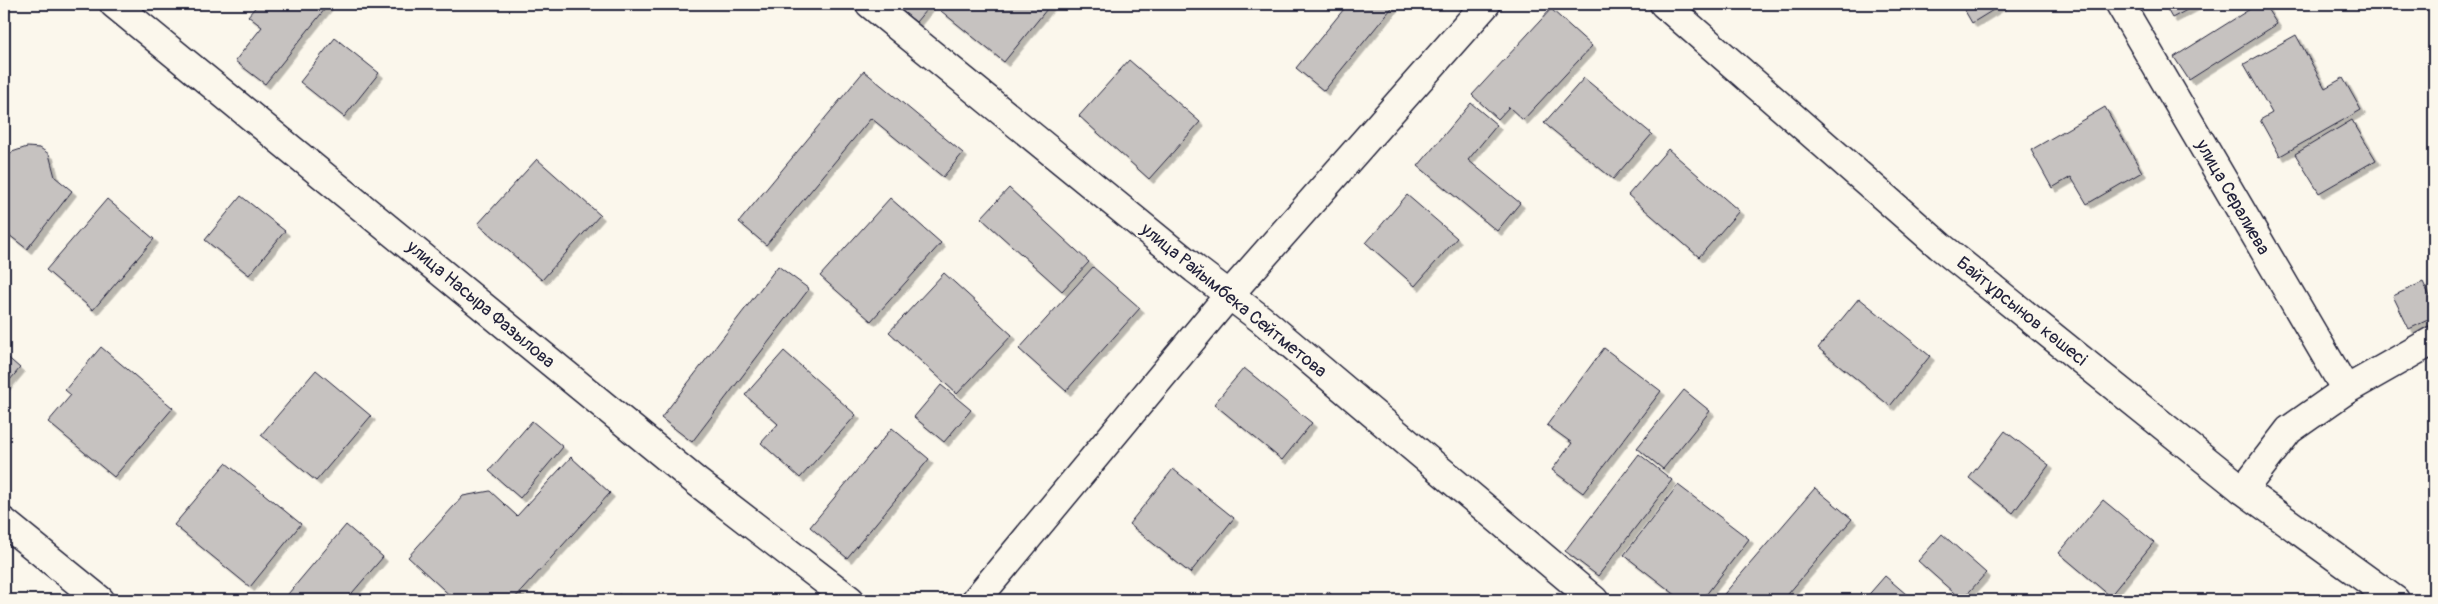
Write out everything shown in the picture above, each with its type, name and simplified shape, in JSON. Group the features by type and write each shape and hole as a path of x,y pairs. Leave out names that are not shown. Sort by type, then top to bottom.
{"street":[{"name":"улица Насыра Фазылова","path":"114,4 696,482 850,600"},
{"name":"улица Райымбека Сейтметова","path":"870,4 1269,326 1594,600"},
{"path":"976,600 1229,294 1486,4"},
{"name":"Байтұрсынов көшесі","path":"1664,4 1940,246 2243,490 2394,600"},
{"name":"улица Сералиева","path":"2120,4 2346,390"},
{"path":"2243,490 2289,430 2346,390 2434,340"},
{"path":"4,522 100,600"}],"building":[{"path":"258,4 329,4 265,84 235,61 262,27 248,16"},
{"path":"893,4 931,4 916,22"},
{"path":"947,4 1051,4 1004,62 941,11"},
{"path":"1348,4 1395,4 1324,91 1296,68"},
{"path":"1961,4 2003,4 1972,23"},
{"path":"2164,4 2198,4 2172,18"},
{"path":"2258,4 2264,4 2277,24 2189,80 2174,57"},
{"path":"1551,9 1592,46 1523,120 1509,107 1498,119 1472,95"},
{"path":"2296,35 2325,88 2343,78 2361,110 2280,156 2260,120 2272,113 2244,64"},
{"path":"335,38 379,73 344,117 300,82"},
{"path":"1129,60 1200,122 1149,179 1079,116"},
{"path":"864,71 963,153 943,177 871,118 766,245 739,222"},
{"path":"1584,78 1652,134 1613,179 1544,123"},
{"path":"1471,103 1497,125 1468,160 1520,203 1497,231 1418,166"},
{"path":"2105,107 2142,172 2087,204 2071,177 2052,188 2031,150"},
{"path":"2352,120 2376,160 2319,193 2295,154"},
{"path":"27,147 40,148 49,154 55,177 72,191 27,249 4,231 4,163 12,152"},
{"path":"1668,149 1739,211 1699,257 1628,195"},
{"path":"537,159 600,215 542,280 478,224"},
{"path":"1009,188 1089,262 1062,291 981,218"},
{"path":"1407,195 1457,238 1415,286 1366,243"},
{"path":"241,196 285,231 249,275 205,240"},
{"path":"890,198 941,243 871,321 820,276"},
{"path":"107,199 154,239 93,310 46,270"},
{"path":"778,266 809,289 692,442 661,418"},
{"path":"1093,267 1140,308 1066,391 1019,349"},
{"path":"944,273 1012,335 957,394 889,332"},
{"path":"2423,282 2434,305 2434,317 2409,329 2393,296"},
{"path":"1859,298 1930,356 1890,406 1818,348"},
{"path":"101,347 173,408 114,477 48,422 71,395 65,390"},
{"path":"1604,348 1661,391 1583,493 1552,470 1572,443 1547,425"},
{"path":"784,351 856,415 800,478 761,443 778,424 745,395"},
{"path":"4,354 20,368 4,387"},
{"path":"1244,368 1312,423 1282,460 1214,404"},
{"path":"316,370 371,416 316,481 261,435"},
{"path":"941,385 971,410 944,442 914,417"},
{"path":"1684,390 1710,411 1663,469 1637,448"},
{"path":"532,421 563,447 520,498 489,471"},
{"path":"892,428 929,459 847,558 810,527"},
{"path":"2005,431 2049,465 2013,513 1969,478"},
{"path":"1639,454 1672,480 1598,576 1565,551"},
{"path":"571,457 610,493 513,600 455,600 408,557 463,496 490,491 517,516"},
{"path":"226,463 301,524 250,587 174,525"},
{"path":"1173,469 1234,518 1190,573 1129,524"},
{"path":"1678,485 1749,539 1702,600 1682,600 1624,555"},
{"path":"1815,488 1852,519 1783,600 1719,600"},
{"path":"2103,500 2154,542 2110,596 2059,553"},
{"path":"346,525 383,557 346,600 283,600"},
{"path":"1942,534 1986,573 1962,600 1918,561"},
{"path":"1885,576 1913,600 1864,600"},
{"path":"1328,591 1337,600 1319,600"},
{"path":"619,594 627,600 614,600"}]}
